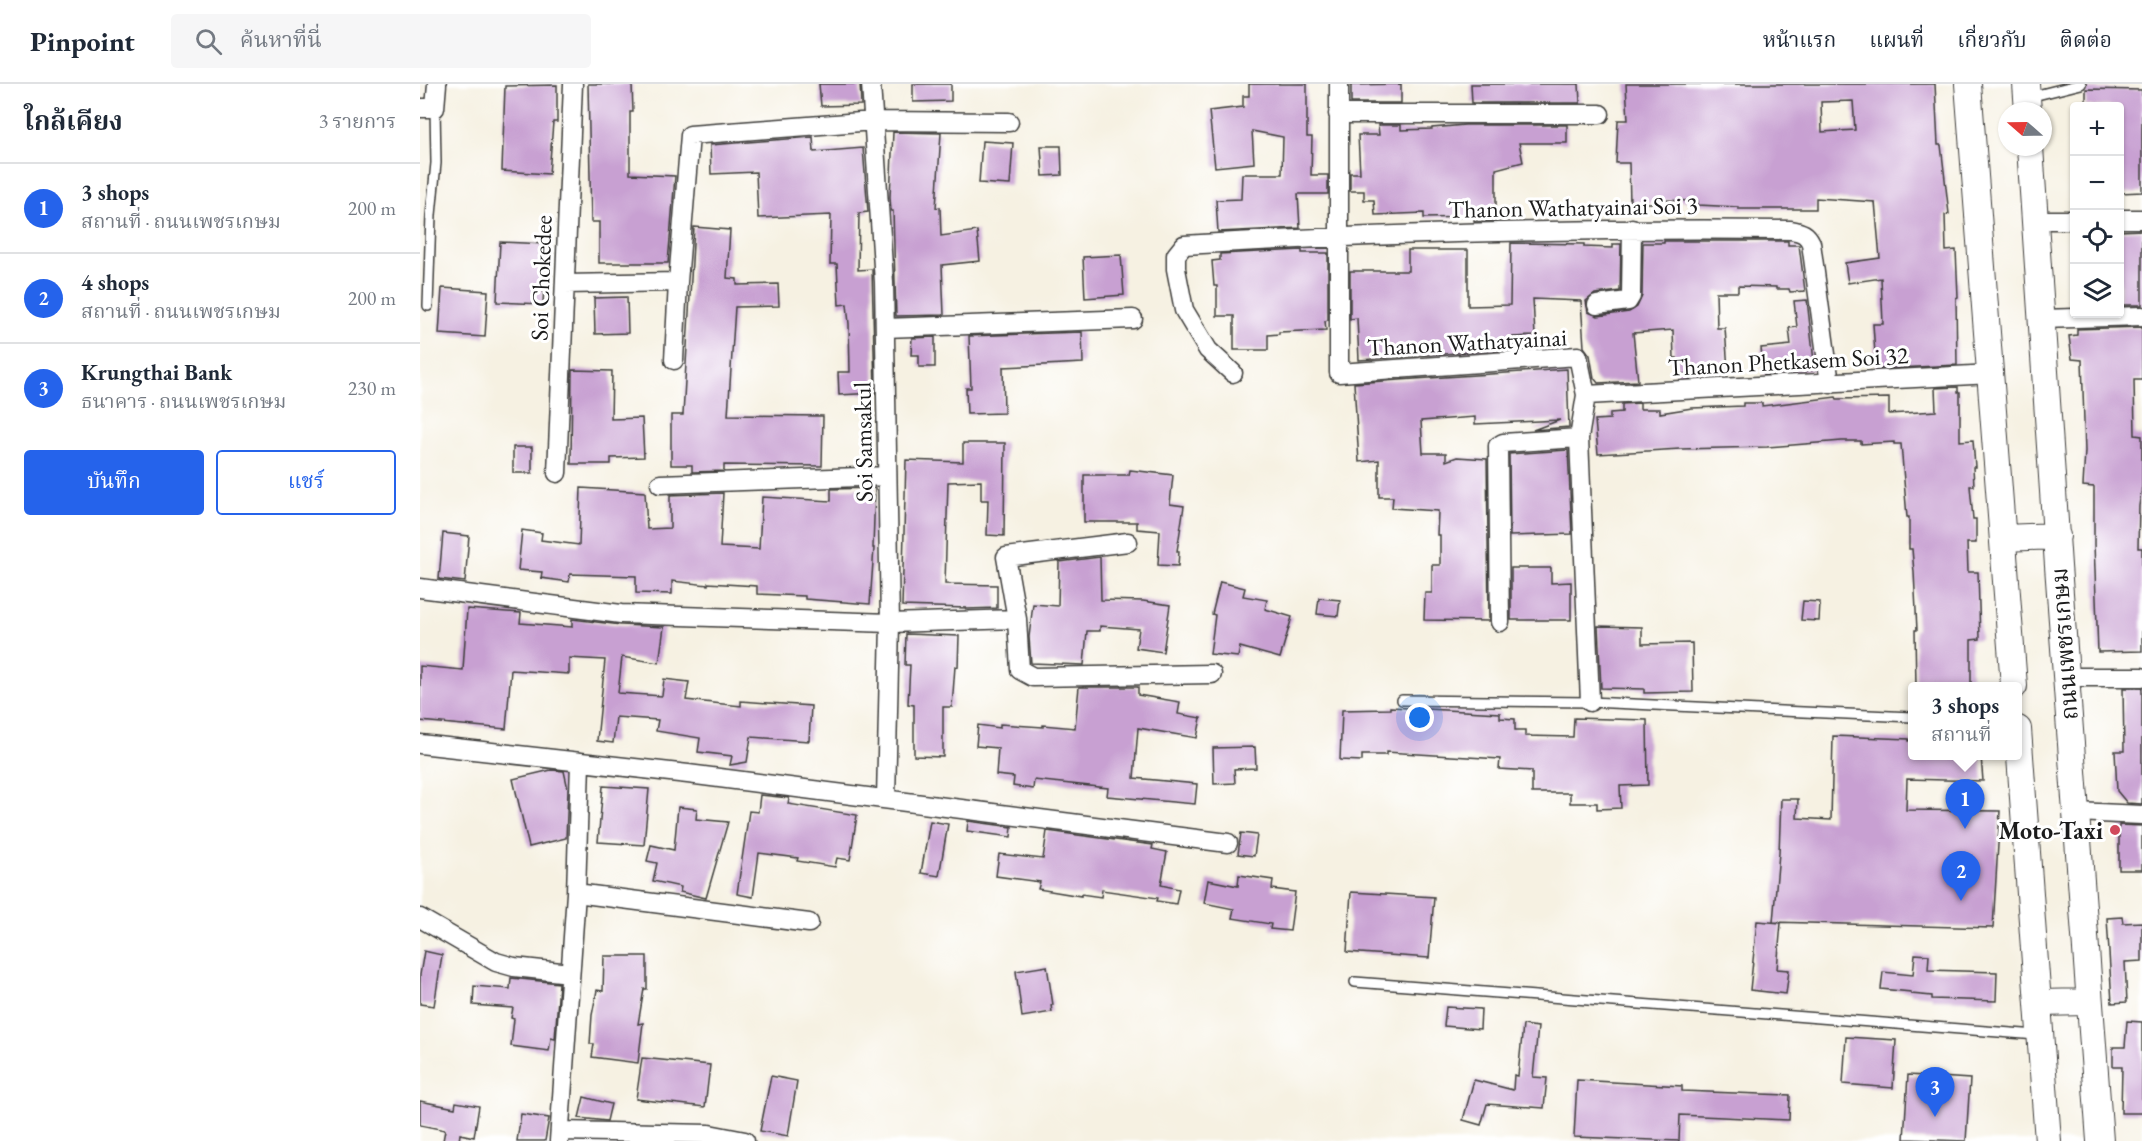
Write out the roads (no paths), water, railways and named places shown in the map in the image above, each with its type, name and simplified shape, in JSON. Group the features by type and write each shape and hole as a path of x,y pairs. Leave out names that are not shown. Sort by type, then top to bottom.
{"main road":[{"path":"1968,84 1992,374 2014,682"},
{"name":"ถนนเพชรเกษม","path":"2031,156 2100,1141"},
{"path":"2004,538 2057,536"},
{"path":"2020,760 2048,1141"},
{"path":"2038,1003 2089,1002"}],"street":[{"path":"428,108 437,84"},
{"name":"Soi Chokedee","path":"557,473 573,84"},
{"name":"Soi Samsakul","path":"871,84 885,328 890,623 886,800"},
{"name":"Thanon Wathatyainai","path":"1339,84 1339,373 1578,356 1586,395 1579,438 1590,702"},
{"path":"1338,114 1600,114"},
{"path":"674,360 690,135 874,121 1009,122"},
{"path":"2124,219 2142,219"},
{"path":"2035,220 2070,220"},
{"path":"1597,305 1628,300 1631,296 1632,228"},
{"name":"Thanon Wathatyainai Soi 3","path":"1233,373 1208,351 1184,310 1176,269 1176,255 1184,245 1338,236 1632,228 1791,230 1801,231 1808,236 1811,243 1830,384"},
{"path":"565,284 678,282"},
{"path":"2042,319 2142,316"},
{"path":"885,328 1133,319"},
{"name":"Thanon Phetkasem Soi 32","path":"1586,395 1992,374"},
{"path":"1500,622 1498,446 1503,443 1579,438"},
{"path":"660,484 887,476"},
{"path":"1128,542 1006,557 1017,619 1020,670 1033,677 1212,674"},
{"path":"420,588 621,614 890,623 1017,619"},
{"path":"2066,677 2142,676"},
{"path":"420,744 580,764 688,774 1228,843"},
{"path":"580,764 576,893 560,1136 709,1134 745,1141"},
{"path":"2076,812 2142,815"},
{"path":"576,893 809,923"},
{"path":"420,918 496,962 514,967 570,972"}],"lane":[{"path":"2027,98 2080,84"},
{"path":"428,108 436,163 430,215 428,306"},
{"path":"1402,700 1590,702 1908,717"},
{"path":"1355,982 2040,1035"}],"place":[{"name":"3 shops","path":"1965,829"},
{"name":"Moto-Taxi","path":"2115,830"},
{"name":"4 shops","path":"1961,901"},
{"name":"Krungthai Bank","path":"1935,1117"}]}
